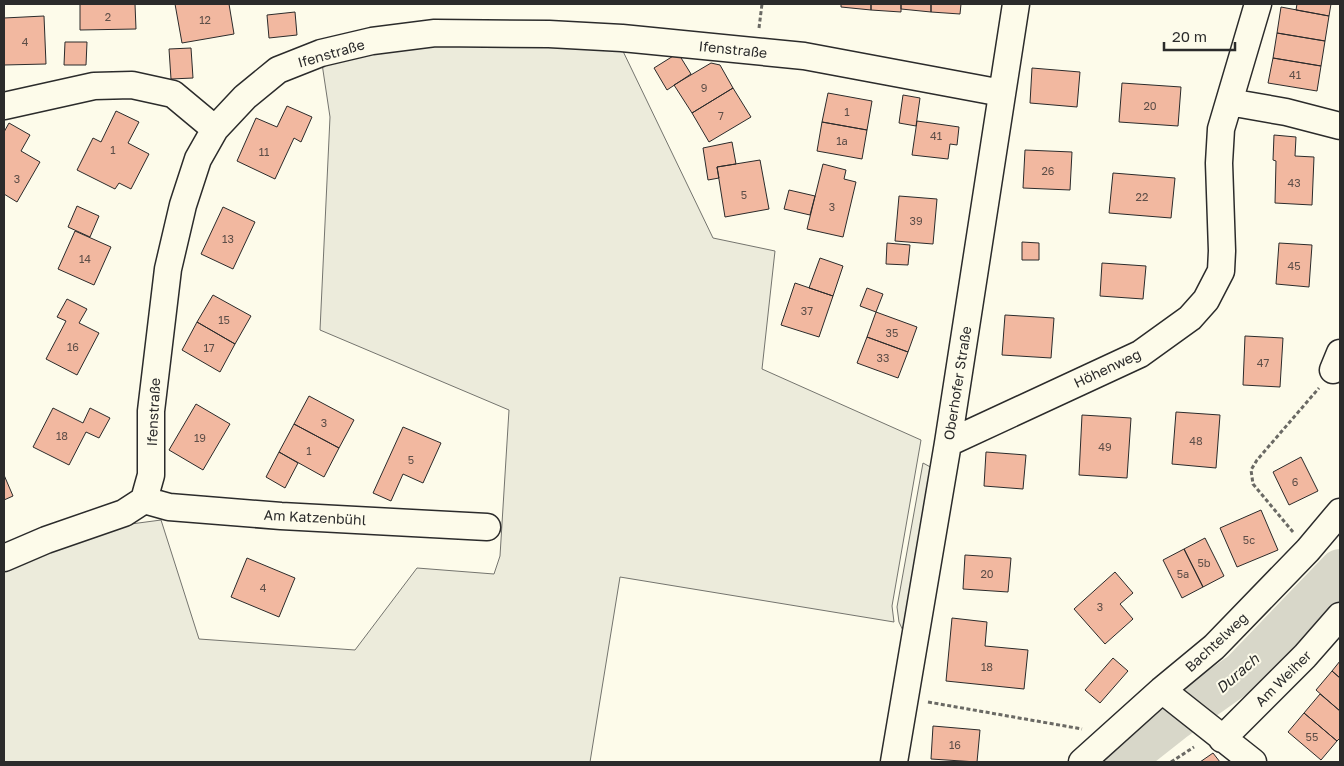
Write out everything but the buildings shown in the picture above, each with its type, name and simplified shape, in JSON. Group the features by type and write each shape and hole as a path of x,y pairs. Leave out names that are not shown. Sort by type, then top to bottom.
{"street":[{"name":"Oberhofer Straße","path":"894,762 948,443 1016,4"},
{"name":"Höhenweg","path":"948,443 1140,354 1190,318 1206,300 1220,271 1222,251 1219,163 1220,129 1258,4"},
{"name":"Ifenstraße","path":"144,500 151,475 151,411 168,269 183,205 198,159 215,129 245,97 278,70 320,53 372,41 434,33 613,37 804,56 1002,93"},
{"path":"4,106 94,86 132,85 173,94 215,129"},
{"path":"1229,102 1286,112 1340,126"},
{"path":"4,558 46,540 124,513 144,500"},
{"name":"Am Katzenbühl","path":"144,500 169,507 281,516 487,527"},
{"name":"Bachtelweg","path":"1082,762 1112,735 1167,694 1308,550 1340,512"},
{"name":"Am Weiher","path":"1217,734 1306,656 1340,616"},
{"path":"1167,694 1252,762"}],"path":[{"path":"1308,550 1253,484 1251,470 1337,361"},
{"path":"904,698 1112,735"}],"shaded area":[{"path":"620,45 713,238 775,251 762,369 921,440 892,606 894,622 620,577 590,762 4,762 4,572 36,553 131,524 161,520 199,639 355,650 417,568 494,574 500,556 509,410 320,330 330,117 321,57 373,46"},
{"path":"923,463 936,470 906,637 899,622 897,607"}],"waterway":[{"name":"Durach","path":"1121,762 1173,721 1242,672 1340,570"}]}
